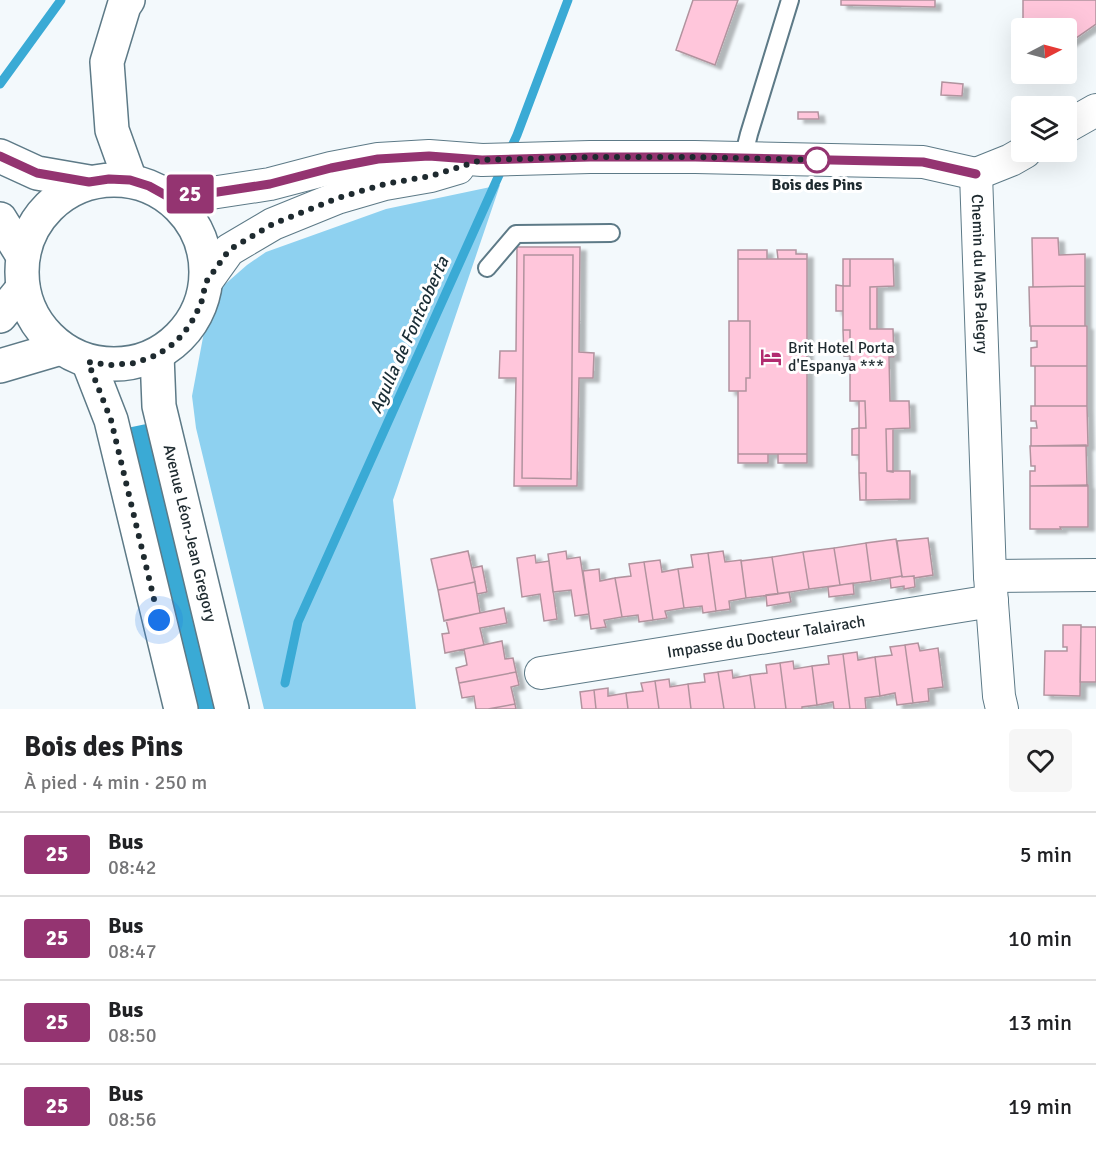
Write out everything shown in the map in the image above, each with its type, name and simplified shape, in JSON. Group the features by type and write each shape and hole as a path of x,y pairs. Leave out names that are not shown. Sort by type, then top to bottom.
{"main road":[{"path":"128,0 124,6 107,62 112,130 130,180"},
{"path":"0,156 37,173 89,182"},
{"path":"109,179 130,180 149,186 167,196 185,213 198,233 206,258 206,282 201,304 190,325 176,342 157,355 135,363 111,365 74,355 43,332 29,311 22,288 23,256 30,231 45,209 65,193 89,182 109,179"},
{"path":"0,219 23,256"},
{"path":"0,316 22,288"},
{"path":"0,366 74,355"},
{"path":"74,355 111,420 181,709"},
{"name":"Avenue Léon-Jean Gregory","path":"157,355 159,406 232,709"}],"street":[{"path":"1077,121 1096,110"},
{"path":"167,196 211,193 270,184 331,168 378,159 429,156 482,160"},
{"name":"Chemin du Mas Palegry","path":"482,160 590,157 923,162 976,174 991,589 999,696 1002,709"},
{"path":"206,282 229,250 273,224 338,198 385,184 431,176 482,160"},
{"path":"976,174 1011,160"},
{"name":"Impasse du Docteur Talairach","path":"541,673 991,589 1096,575"}],"lane":[{"path":"743,158 790,0"},
{"path":"487,268 516,234 611,233"}],"shaded area":[{"path":"500,185 393,500 416,709 264,709 196,428 192,396 204,332 223,286 266,252 386,209"},
{"path":"156,422 223,709 194,709 127,428"}],"building":[{"path":"693,0 738,0 715,65 676,50"},
{"path":"841,0 935,0 935,7 841,5"},
{"path":"1023,0 1096,0 1096,24 1077,37 1077,18 1023,18"},
{"path":"942,82 963,84 962,96 941,95"},
{"path":"798,112 818,112 819,119 798,119"},
{"path":"1032,238 1058,238 1059,255 1085,254 1085,286 1033,287"},
{"path":"517,247 580,247 579,352 594,353 593,378 579,378 577,486 514,486 516,378 499,378 500,351 516,351","holes":["524,255 573,255 571,479 522,478"]},
{"path":"738,250 767,250 767,259 738,259"},
{"path":"777,250 796,250 796,254 807,254 807,259 778,259"},
{"path":"524,255 573,255 571,479 522,478"},
{"path":"738,259 807,259 807,454 738,454 738,391 746,391 746,378 750,378 750,321 738,321"},
{"path":"843,259 850,259 850,286 843,286"},
{"path":"850,259 893,259 894,286 870,287 870,329 893,329 894,357 889,357 890,401 909,401 910,428 886,429 887,471 910,471 910,499 866,500 866,473 859,473 859,428 866,428 865,401 850,401 850,330 843,330 843,286 850,286"},
{"path":"836,285 843,286 843,311 836,311"},
{"path":"1085,286 1085,326 1030,326 1029,287"},
{"path":"870,287 877,287 877,329 870,329"},
{"path":"729,321 750,321 750,378 746,378 746,391 729,391"},
{"path":"1031,326 1087,326 1087,366 1031,366 1031,348 1037,347 1037,341 1031,341"},
{"path":"843,330 850,330 850,356 844,356"},
{"path":"1035,366 1087,366 1087,406 1035,406"},
{"path":"859,401 865,401 866,428 859,428"},
{"path":"1031,406 1087,406 1088,446 1031,446 1031,428 1037,428 1036,421 1031,421"},
{"path":"859,428 859,455 852,455 852,429"},
{"path":"886,429 893,429 893,472 887,471"},
{"path":"1086,445 1087,486 1030,486 1030,471 1035,471 1035,466 1031,466 1030,446"},
{"path":"738,454 768,454 768,463 738,463"},
{"path":"778,454 807,454 807,463 778,463"},
{"path":"859,473 866,473 866,500 860,500"},
{"path":"1088,485 1088,527 1030,529 1030,486"},
{"path":"928,538 933,575 902,577 897,541"},
{"path":"896,539 902,576 871,581 866,543"},
{"path":"866,543 871,581 840,585 834,548"},
{"path":"834,548 840,585 809,589 803,552"},
{"path":"468,551 475,582 438,590 431,559"},
{"path":"566,551 567,559 580,557 589,614 575,616 571,590 553,592 548,554"},
{"path":"723,551 725,562 741,560 746,598 729,601 730,609 716,611 708,553"},
{"path":"803,552 809,589 778,594 772,557"},
{"path":"708,553 716,611 703,613 702,606 684,608 678,569 693,567 691,555"},
{"path":"535,555 536,563 549,561 557,619 544,621 540,594 522,597 517,558"},
{"path":"772,557 778,594 746,598 741,561"},
{"path":"660,560 662,572 678,569 684,608 665,611 667,618 653,620 644,562"},
{"path":"644,562 653,620 639,622 638,615 622,617 615,578 631,576 629,564"},
{"path":"482,566 487,592 477,594 472,568"},
{"path":"599,569 600,581 615,578 622,617 604,620 606,627 591,629 583,571"},
{"path":"914,576 915,587 891,588 890,578"},
{"path":"475,582 480,613 444,621 438,590"},
{"path":"853,583 854,594 829,597 828,587"},
{"path":"789,592 791,602 767,606 766,595"},
{"path":"504,608 507,623 480,628 484,645 445,653 442,634 449,633 446,620"},
{"path":"1063,625 1081,625 1080,696 1044,695 1045,651 1067,651 1067,647 1063,647"},
{"path":"1081,627 1096,627 1096,682 1080,682"},
{"path":"502,641 505,659 513,658 516,672 459,683 456,668 467,665 464,649"},
{"path":"918,643 920,651 938,648 943,687 928,689 929,701 913,703 905,645"},
{"path":"905,645 913,703 897,705 895,693 880,696 875,657 892,655 890,647"},
{"path":"857,652 858,660 875,657 880,696 865,698 866,709 850,709 843,654"},
{"path":"843,654 850,709 834,709 833,702 817,705 812,666 829,664 828,656"},
{"path":"793,661 794,669 812,666 817,705 802,707 802,709 786,709 780,663"},
{"path":"780,663 786,709 755,709 750,675 767,673 766,665"},
{"path":"732,670 733,678 750,675 755,709 724,709 718,672"},
{"path":"516,672 519,685 511,687 515,704 476,709 474,696 462,698 459,683"},
{"path":"718,672 724,709 691,709 688,684 705,682 704,674"},
{"path":"669,679 670,687 688,684 691,709 659,709 655,681"},
{"path":"655,681 659,709 628,709 626,693 643,691 641,683"},
{"path":"608,688 608,696 626,693 628,709 596,709 594,690"},
{"path":"594,690 596,709 582,709 580,692"},
{"path":"515,704 516,709 488,709"}],"waterway":[{"path":"0,84 61,0"},
{"name":"Agulla de Fontcoberta","path":"285,683 298,622 517,135 568,0"}],"bus line":[{"name":"25","path":"0,156 37,173 89,182 109,179 130,180 149,186 167,196 211,193 270,184 331,168 378,159 429,156 482,160 695,157 923,162 976,174"}],"place":[{"name":"Bois des Pins","path":"817,160"},
{"name":"Brit Hotel Porta d'Espanya ***","path":"771,357"}],"route":[{"path":"159,620 111,420 88,362 111,365 135,363 157,355 176,342 190,325 201,304 206,282 229,250 273,224 338,198 385,184 431,176 482,160 590,157 827,160 817,160"}]}
